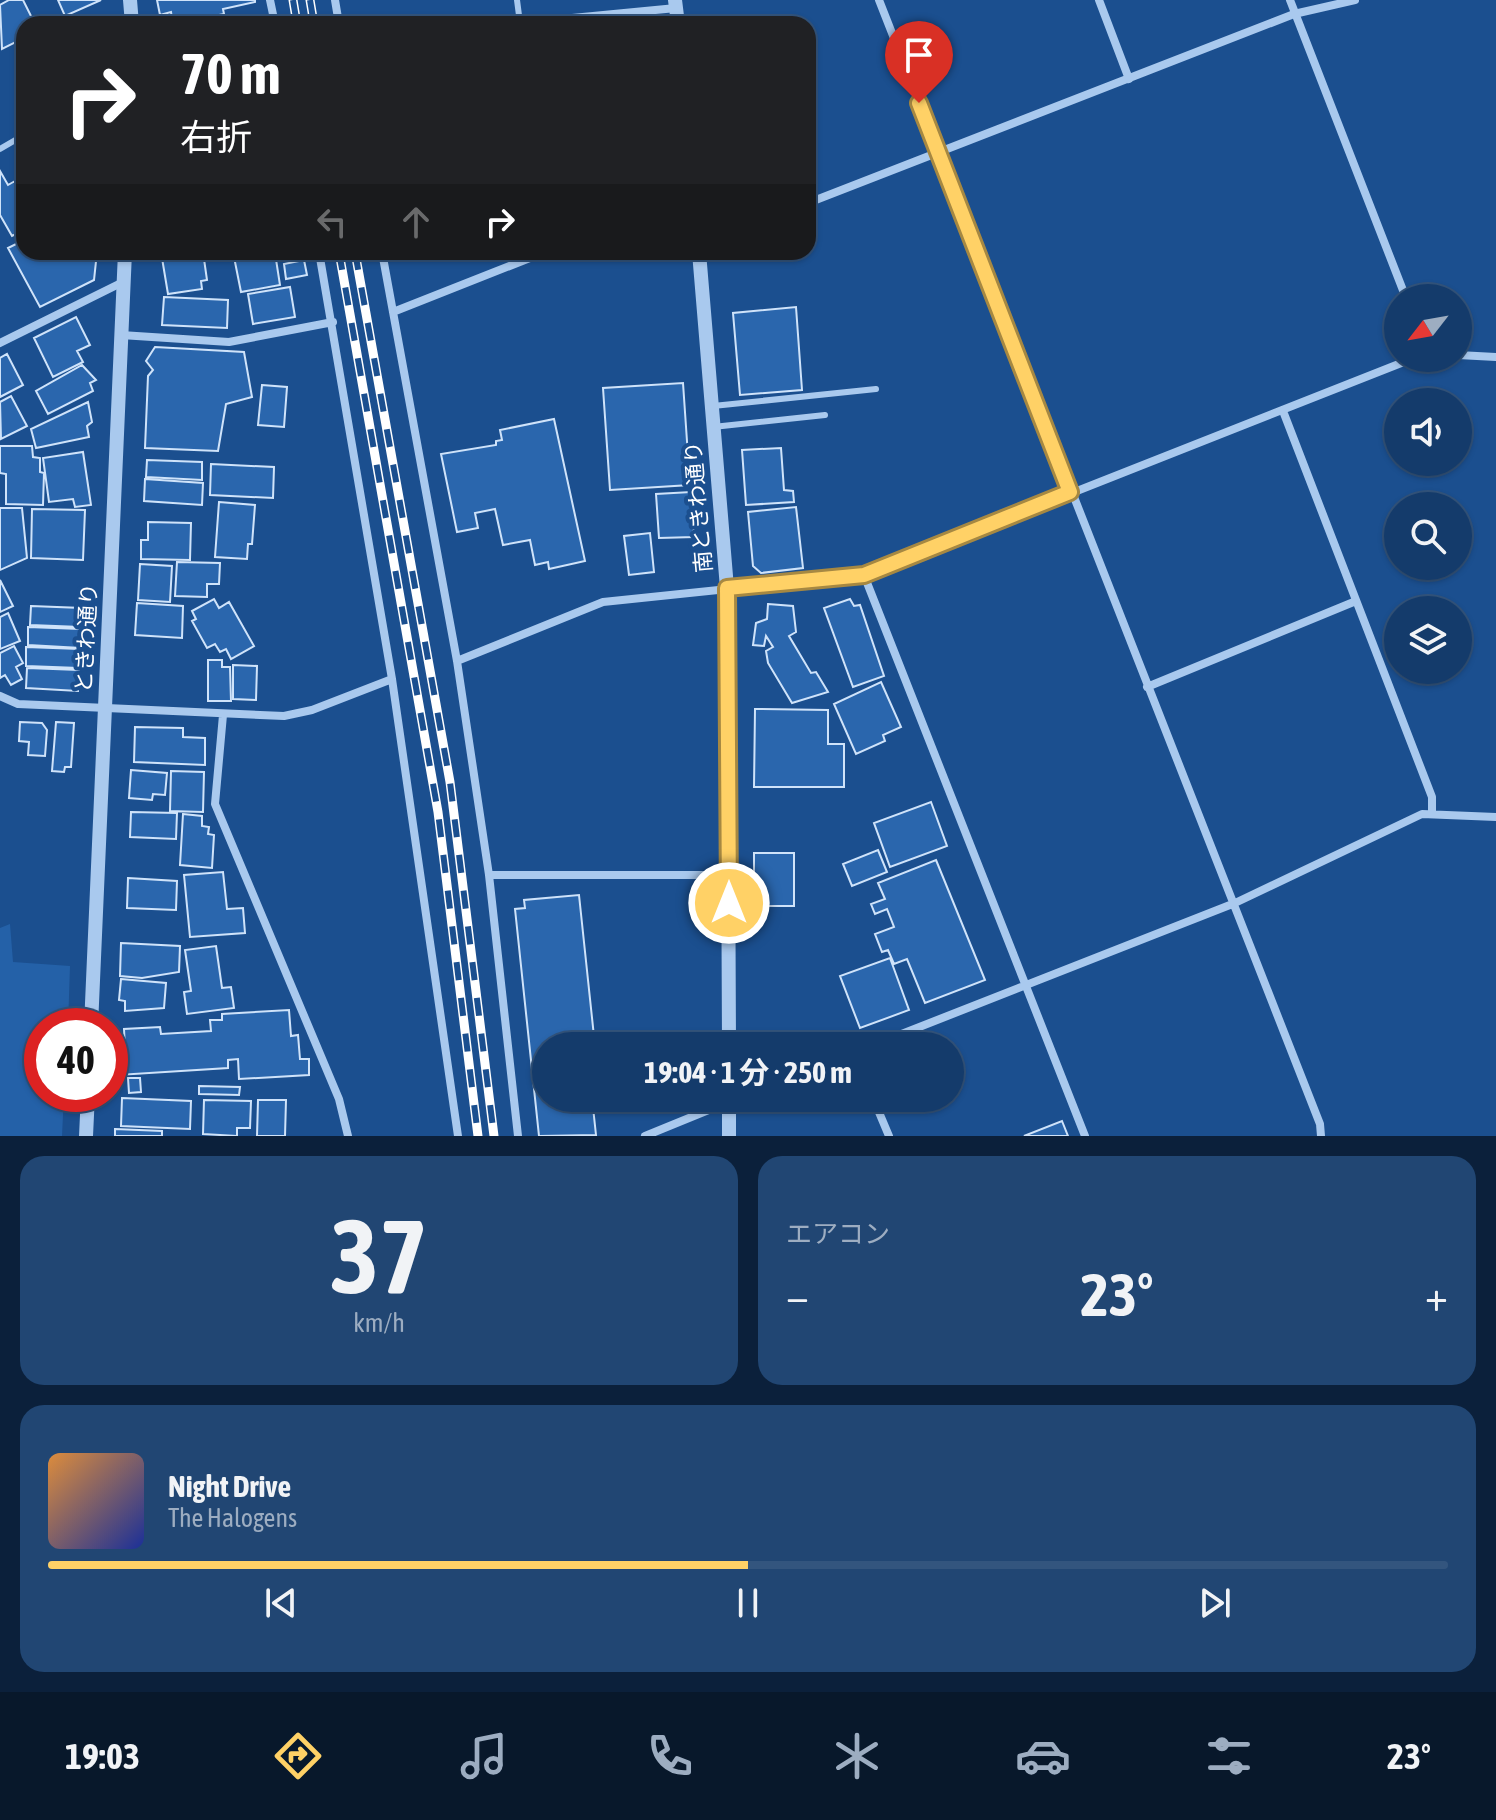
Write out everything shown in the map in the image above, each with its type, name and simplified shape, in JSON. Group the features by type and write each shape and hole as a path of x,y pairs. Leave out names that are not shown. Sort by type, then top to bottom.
{"street":[{"path":"879,0 1070,492 1235,903 1320,1124 1321,1136"},
{"path":"1099,0 1129,79"},
{"path":"1290,0 1400,284"},
{"path":"816,200 1294,14 1355,0"},
{"path":"577,16 676,4"},
{"name":"ときわ通り","path":"92,1008 124,260"},
{"path":"321,260 392,679 458,1136"},
{"path":"383,260 457,661 489,875 518,1136"},
{"path":"393,312 525,260"},
{"name":"南ときわ通り","path":"700,260 727,588 729,1032"},
{"path":"0,343 123,282"},
{"path":"121,335 229,342 333,322"},
{"path":"1472,356 1496,357"},
{"path":"457,661 603,602 864,575 1384,370"},
{"path":"1283,411 1432,797 1432,814"},
{"path":"864,575 1085,1136"},
{"path":"1147,687 1356,601"},
{"path":"0,696 18,704 284,716 312,710 392,679"},
{"path":"223,715 215,804 339,1099 348,1136"},
{"path":"907,1032 1235,903 1422,814 1496,817"},
{"path":"489,875 729,875"},
{"path":"86,1136 87,1112"},
{"path":"645,1136 701,1112"},
{"path":"729,1136 731,1112"},
{"path":"879,1112 889,1136"}],"lane":[{"path":"712,406 876,389"},
{"path":"713,427 825,415"}],"shaded area":[{"path":"10,924 13,962 70,966 69,1008 24,1008 24,1112 63,1112 62,1136 0,1136 0,928"}],"building":[{"path":"9,0 23,0 31,16 16,16 16,42 2,49 0,5"},
{"path":"58,0 101,0 65,16"},
{"path":"157,0 255,0 223,9 224,14 214,16 172,16 171,12 160,15"},
{"path":"0,171 8,185 16,183 16,234 12,236 0,215"},
{"path":"16,244 16,260 96,260 94,280 40,307 8,248"},
{"path":"162,260 204,260 207,280 201,281 202,289 168,294"},
{"path":"235,260 276,260 280,285 241,292"},
{"path":"304,260 307,275 286,279 284,264"},
{"path":"290,287 295,317 253,324 248,294"},
{"path":"164,297 228,300 227,328 162,325"},
{"path":"796,307 802,390 740,395 733,313"},
{"path":"76,317 90,345 77,351 83,362 53,377 34,338"},
{"path":"155,347 244,352 252,397 226,404 218,451 145,448 148,376 153,370 146,361"},
{"path":"7,354 23,385 0,397 0,358"},
{"path":"82,365 96,380 90,383 93,391 48,414 36,391"},
{"path":"683,383 690,485 610,490 603,388"},
{"path":"262,385 287,387 284,427 258,425"},
{"path":"11,396 27,426 1,439 0,402"},
{"path":"88,402 92,422 87,426 89,437 36,448 31,429"},
{"path":"554,419 585,561 549,569 548,562 535,565 530,540 503,545 495,509 475,513 478,528 457,532 441,454 496,445 496,441 502,440 500,430"},
{"path":"0,446 32,446 33,457 40,458 40,472 44,473 43,505 6,504 6,474 0,473"},
{"path":"781,448 784,490 793,491 794,502 746,505 742,450"},
{"path":"83,452 91,505 75,507 73,499 49,502 43,458"},
{"path":"147,460 202,462 202,480 146,477"},
{"path":"211,464 274,467 273,498 210,495"},
{"path":"145,479 203,483 202,505 144,501"},
{"path":"691,492 694,537 659,538 656,494"},
{"path":"219,502 255,505 252,544 248,544 247,559 215,557"},
{"path":"796,507 803,568 761,573 753,566 748,512"},
{"path":"0,508 22,508 27,558 0,570"},
{"path":"32,509 85,510 83,560 31,558"},
{"path":"148,522 191,523 190,560 141,559 141,540 148,540"},
{"path":"650,533 654,572 629,575 624,536"},
{"path":"177,562 220,563 219,584 207,584 207,597 175,596"},
{"path":"140,564 172,566 170,602 138,600"},
{"path":"0,580 13,606 0,612"},
{"path":"214,599 219,608 229,602 254,646 231,659 226,649 220,652 215,644 207,648 192,621 196,619 192,611"},
{"path":"850,599 854,606 860,605 884,676 853,687 824,608"},
{"path":"137,603 183,606 182,638 135,635"},
{"path":"768,604 793,606 796,632 789,636 811,673 816,672 828,692 792,703 768,663 766,651 773,647 766,636 764,646 753,645 756,623 767,619"},
{"path":"31,606 82,608 81,627 30,625"},
{"path":"8,613 20,641 0,649 0,617"},
{"path":"28,627 81,629 81,648 28,645"},
{"path":"14,646 23,663 16,667 22,679 11,685 5,675 0,678 0,653"},
{"path":"26,647 80,649 79,668 26,666"},
{"path":"208,660 222,660 222,667 230,667 231,701 208,701"},
{"path":"233,665 257,666 256,700 233,699"},
{"path":"27,668 79,670 78,691 26,688"},
{"path":"881,682 901,727 883,735 885,741 856,754 834,704"},
{"path":"755,709 828,710 828,744 844,744 844,787 754,787"},
{"path":"20,722 42,723 47,730 45,756 28,755 29,742 19,741"},
{"path":"56,722 74,723 71,767 65,767 64,772 52,771"},
{"path":"135,727 183,728 183,737 205,738 205,765 134,762"},
{"path":"131,770 167,773 165,795 153,794 152,800 129,798"},
{"path":"171,771 204,772 203,812 170,811"},
{"path":"931,802 947,846 890,867 874,823"},
{"path":"131,812 177,813 176,839 130,837"},
{"path":"183,814 202,816 202,826 209,827 208,834 214,835 212,868 180,865"},
{"path":"878,850 887,872 852,886 843,864"},
{"path":"754,853 794,853 794,906 754,906"},
{"path":"936,860 985,980 925,1003 907,959 894,964 888,950 882,952 875,934 894,927 887,909 875,914 871,904 885,899 878,883"},
{"path":"223,872 227,909 243,908 245,933 190,937 184,875"},
{"path":"128,878 177,881 176,910 127,908"},
{"path":"579,895 594,1032 532,1032 532,1070 515,909 525,908 524,900"},
{"path":"121,943 180,946 179,972 142,978 120,976"},
{"path":"216,946 222,988 231,987 234,1008 187,1014 184,992 191,991 185,950"},
{"path":"890,958 909,1010 860,1028 840,976"},
{"path":"121,979 166,983 164,1008 128,1011 125,1001 119,1000"},
{"path":"289,1010 291,1036 298,1035 300,1059 309,1059 309,1075 239,1079 238,1059 228,1060 228,1068 128,1074 128,1029 160,1027 161,1034 211,1031 210,1020 222,1020 222,1014"},
{"path":"128,1078 140,1078 141,1092 129,1093"},
{"path":"199,1086 240,1087 239,1095 199,1094"},
{"path":"128,1098 191,1101 190,1129 121,1126 122,1112 128,1112"},
{"path":"204,1100 251,1101 250,1128 237,1128 237,1136 203,1134"},
{"path":"258,1100 286,1100 285,1136 257,1136"},
{"path":"536,1112 594,1112 596,1135 539,1136"},
{"path":"1062,1121 1068,1136 1024,1136"},
{"path":"115,1129 162,1131 162,1136 115,1136"}],"railway":[{"path":"293,0 296,16"},
{"path":"310,0 313,16"},
{"path":"340,260 438,812 478,1136"},
{"path":"356,260 450,782 494,1136"}],"route":[{"path":"729,903 727,588 864,575 1070,492 919,103"}]}
